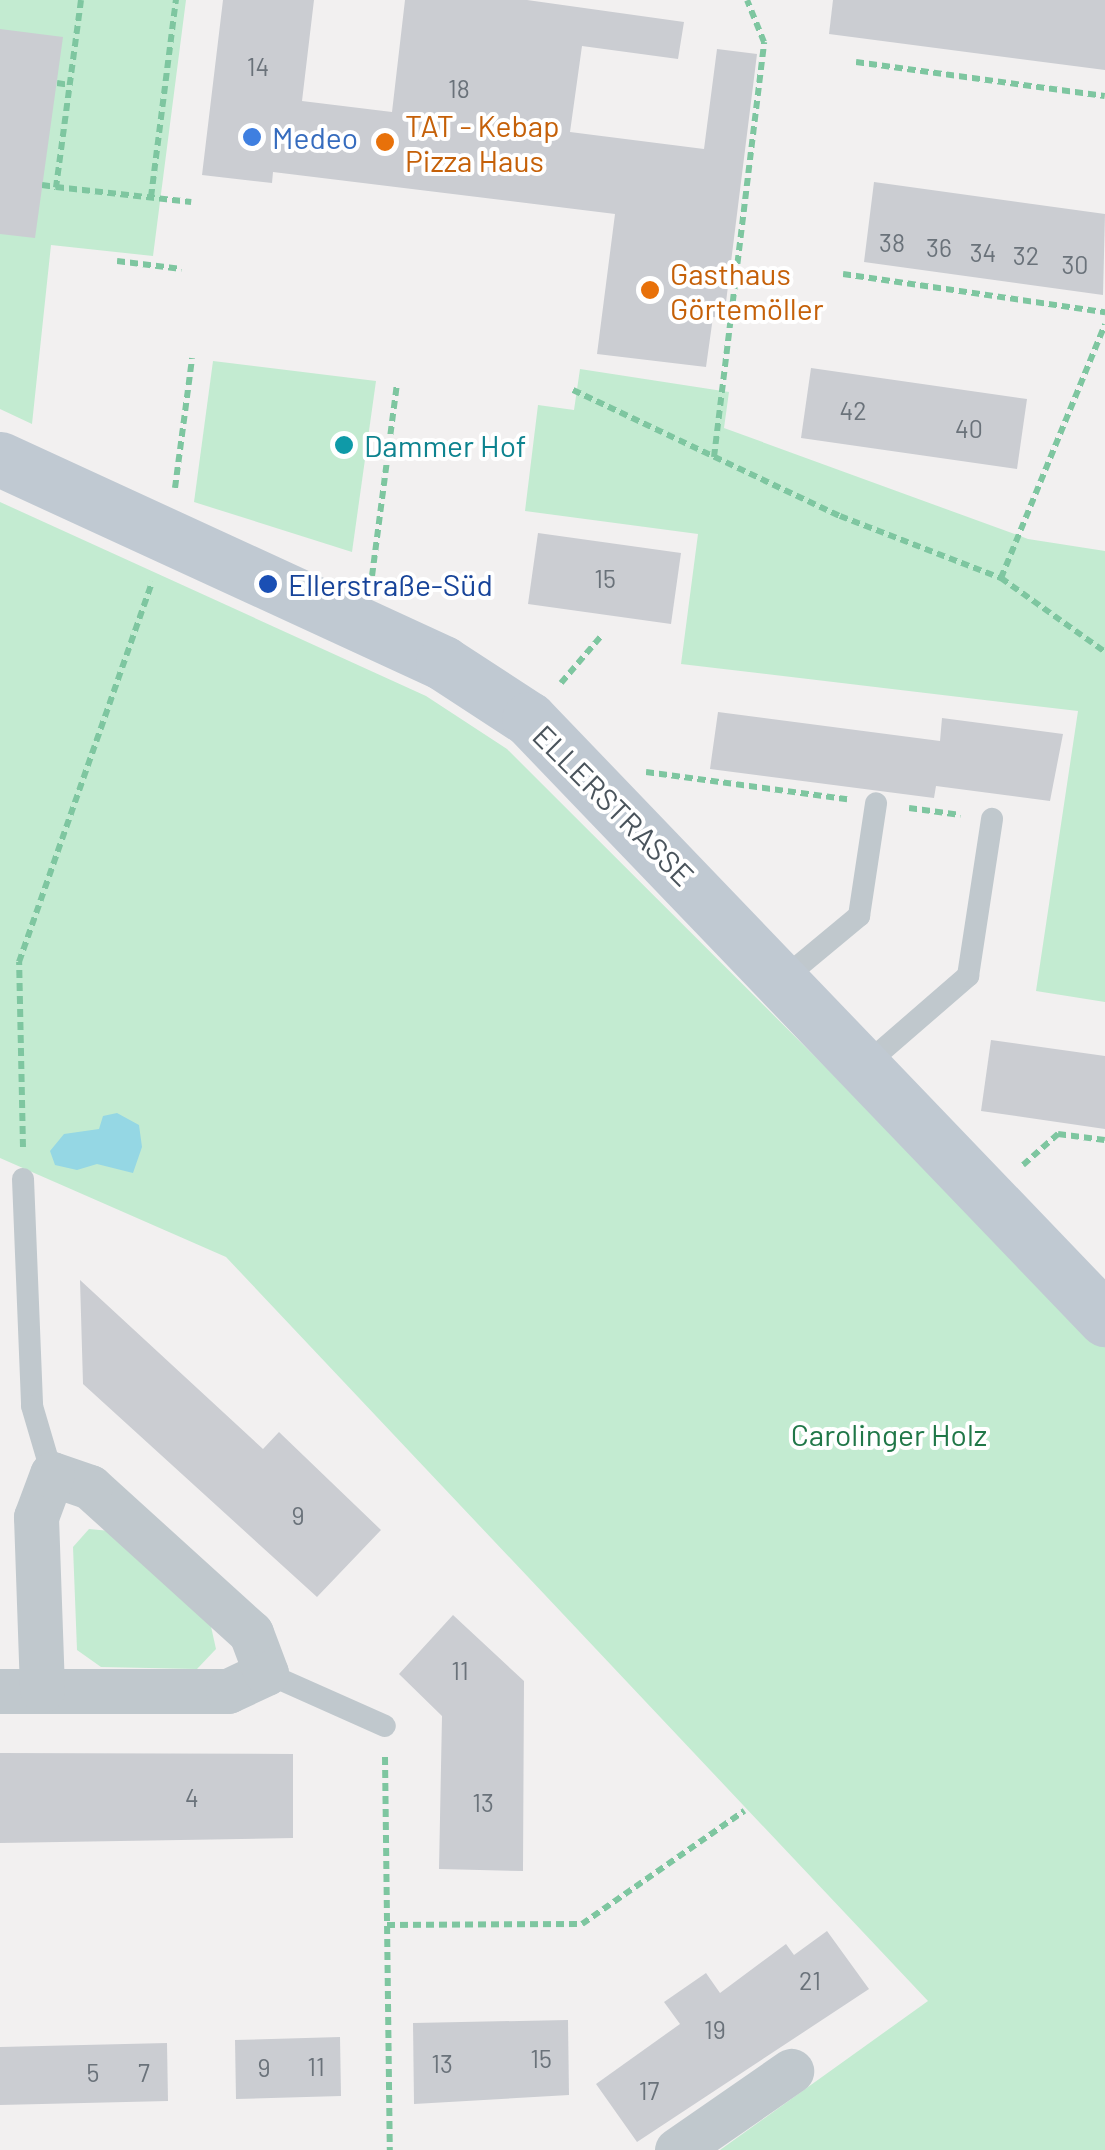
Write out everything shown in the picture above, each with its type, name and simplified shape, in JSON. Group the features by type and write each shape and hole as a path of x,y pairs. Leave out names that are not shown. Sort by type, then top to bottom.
{"street":[{"name":"ELLERSTRASSE","path":"0,458 443,663 530,719 576,762 1105,1318"},
{"path":"52,1474 90,1486 252,1633 266,1674 228,1690 21,1690 36,1516 52,1474"},
{"path":"677,2150 791,2071"}],"lane":[{"path":"782,979 859,916 876,803"},
{"path":"864,1066 968,976 992,819"},
{"path":"23,1178 32,1406 52,1474"},
{"path":"266,1674 384,1726"}],"path":[{"path":"56,187 80,0"},
{"path":"151,196 176,0"},
{"path":"714,457 764,42 747,0"},
{"path":"856,62 1105,96"},
{"path":"57,83 69,85"},
{"path":"42,185 191,202"},
{"path":"117,261 182,269"},
{"path":"843,274 1105,312"},
{"path":"1001,578 1105,324"},
{"path":"23,1178 19,962 168,538 192,358"},
{"path":"366,627 397,384"},
{"path":"573,390 714,457 1001,578 1105,652"},
{"path":"530,719 602,635"},
{"path":"576,762 992,819"},
{"path":"988,1196 1058,1134 1105,1140"},
{"path":"384,1726 390,2150"},
{"path":"387,1925 582,1924 744,1811"}],"green space":[{"path":"0,0 186,0 153,256 51,245 32,424 0,409"},
{"path":"213,361 376,381 352,552 194,502"},
{"path":"580,369 729,392 724,428 1028,539 1105,551 1105,1002 1036,991 1078,711 681,664 698,534 525,511 538,405 574,410"},
{"name":"Carolinger Holz","path":"0,502 426,696 507,749 1105,1346 1105,2150 720,2150 928,2001 226,1257 0,1158"},
{"path":"89,1529 110,1531 210,1622 216,1649 197,1669 101,1667 77,1650 73,1547"}],"water":[{"path":"117,1113 139,1125 142,1147 133,1173 97,1164 77,1170 55,1165 50,1151 64,1134 99,1129 103,1116"}],"building":[{"path":"223,0 314,0 302,101 392,112 405,0 527,0 684,22 678,59 582,46 570,132 704,149 717,49 757,54 724,318 713,317 706,367 597,354 615,214 273,172 272,183 202,175"},
{"path":"833,0 1105,0 1105,70 829,34"},
{"path":"0,29 63,37 35,238 0,234"},
{"path":"874,182 1105,214 1103,295 864,262"},
{"path":"811,368 1027,399 1017,469 801,438"},
{"path":"538,533 681,553 671,624 528,604"},
{"path":"718,712 940,741 942,718 1063,734 1050,801 936,786 934,798 710,769"},
{"path":"991,1040 1105,1056 1105,1129 981,1111"},
{"path":"80,1280 263,1449 279,1432 381,1530 317,1597 83,1384"},
{"path":"453,1615 524,1681 523,1871 439,1869 442,1716 399,1674"},
{"path":"0,1753 293,1754 293,1838 0,1843"},
{"path":"827,1931 869,1989 637,2142 596,2084 680,2024 664,2002 706,1973 720,1993 786,1944 794,1955"},
{"path":"568,2020 569,2095 414,2104 413,2023"},
{"path":"340,2037 341,2096 236,2099 235,2040"},
{"path":"167,2043 168,2101 0,2105 0,2047"}],"place":[{"name":"Medeo","path":"252,137"},
{"name":"TAT - Kebap Pizza Haus","path":"385,142"},
{"name":"Gasthaus Görtemöller","path":"650,290"},
{"name":"Dammer Hof","path":"344,445"},
{"name":"Ellerstraße-Süd","path":"268,584"}]}
